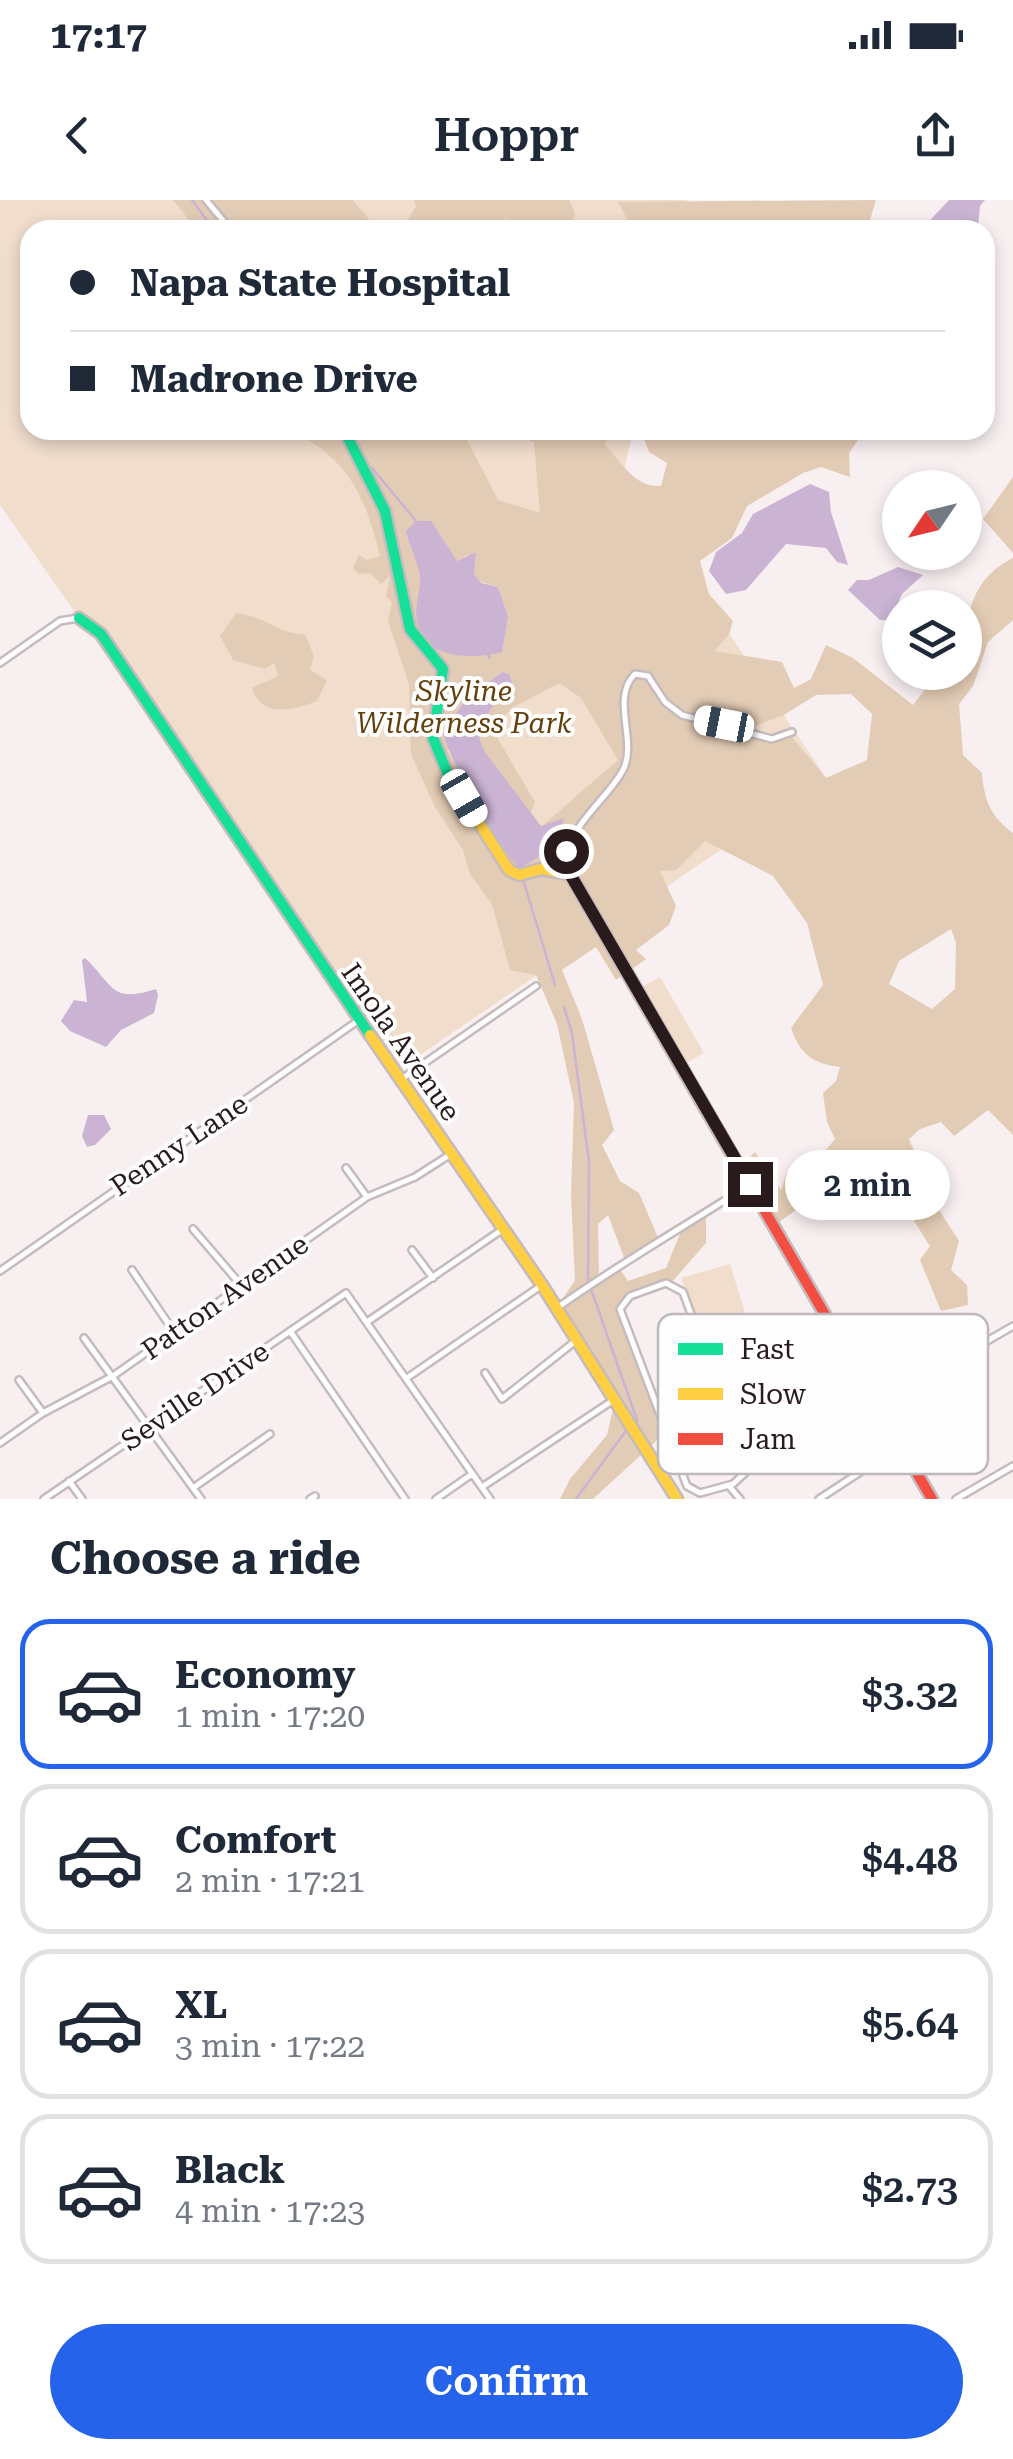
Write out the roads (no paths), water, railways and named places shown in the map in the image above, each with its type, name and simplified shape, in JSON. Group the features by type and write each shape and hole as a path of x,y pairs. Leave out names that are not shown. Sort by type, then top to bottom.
{"street":[{"path":"206,200 223,220"},
{"path":"349,440 385,511 410,629 443,668 432,728 440,759 508,870 519,875 548,869 570,874"},
{"path":"0,663 60,621 80,618"},
{"name":"Imola Avenue","path":"80,618 101,634 542,1285 658,1468"},
{"path":"792,732 772,739 682,716 664,702 648,676 636,674 630,679 625,705 630,755 604,800 567,845 570,874 827,1314"},
{"path":"400,1080 536,986"},
{"name":"Penny Lane","path":"0,1271 359,1020"},
{"name":"Patton Avenue","path":"0,1443 42,1413 113,1376 367,1197 416,1177 452,1154"},
{"path":"346,1168 367,1197"},
{"path":"557,1308 645,1246 682,1229 750,1184"},
{"path":"193,1229 242,1285"},
{"path":"490,1499 367,1322 503,1229"},
{"path":"412,1250 432,1278"},
{"path":"132,1270 174,1332"},
{"path":"658,1410 623,1319 622,1301 666,1283 682,1292 690,1314"},
{"path":"407,1378 542,1285"},
{"name":"Seville Drive","path":"44,1499 346,1292 367,1322"},
{"path":"988,1340 1013,1326"},
{"path":"290,1331 405,1499"},
{"path":"84,1338 201,1499"},
{"path":"484,1373 502,1399 578,1339"},
{"path":"18,1380 42,1413"},
{"path":"482,1487 614,1400"},
{"path":"193,1488 270,1434"},
{"path":"956,1499 1013,1466"},
{"path":"436,1499 472,1474"},
{"name":"Imola Avenue","path":"661,1474 677,1499"},
{"path":"682,1474 694,1494 729,1486 744,1474"},
{"path":"819,1499 857,1474"},
{"path":"918,1474 932,1499"},
{"path":"70,1481 82,1499"},
{"path":"729,1486 740,1499"}],"waterway":[{"path":"192,200 207,220"},
{"path":"342,440 349,447"},
{"path":"372,468 416,521"},
{"path":"484,649 490,658"},
{"path":"523,879 555,985"},
{"path":"564,1007 572,1033 589,1162 588,1281"},
{"path":"591,1289 637,1420 634,1423"},
{"path":"576,1499 628,1428"}],"park label":[{"name":"Skyline Wilderness Park","path":"464,707"}]}
